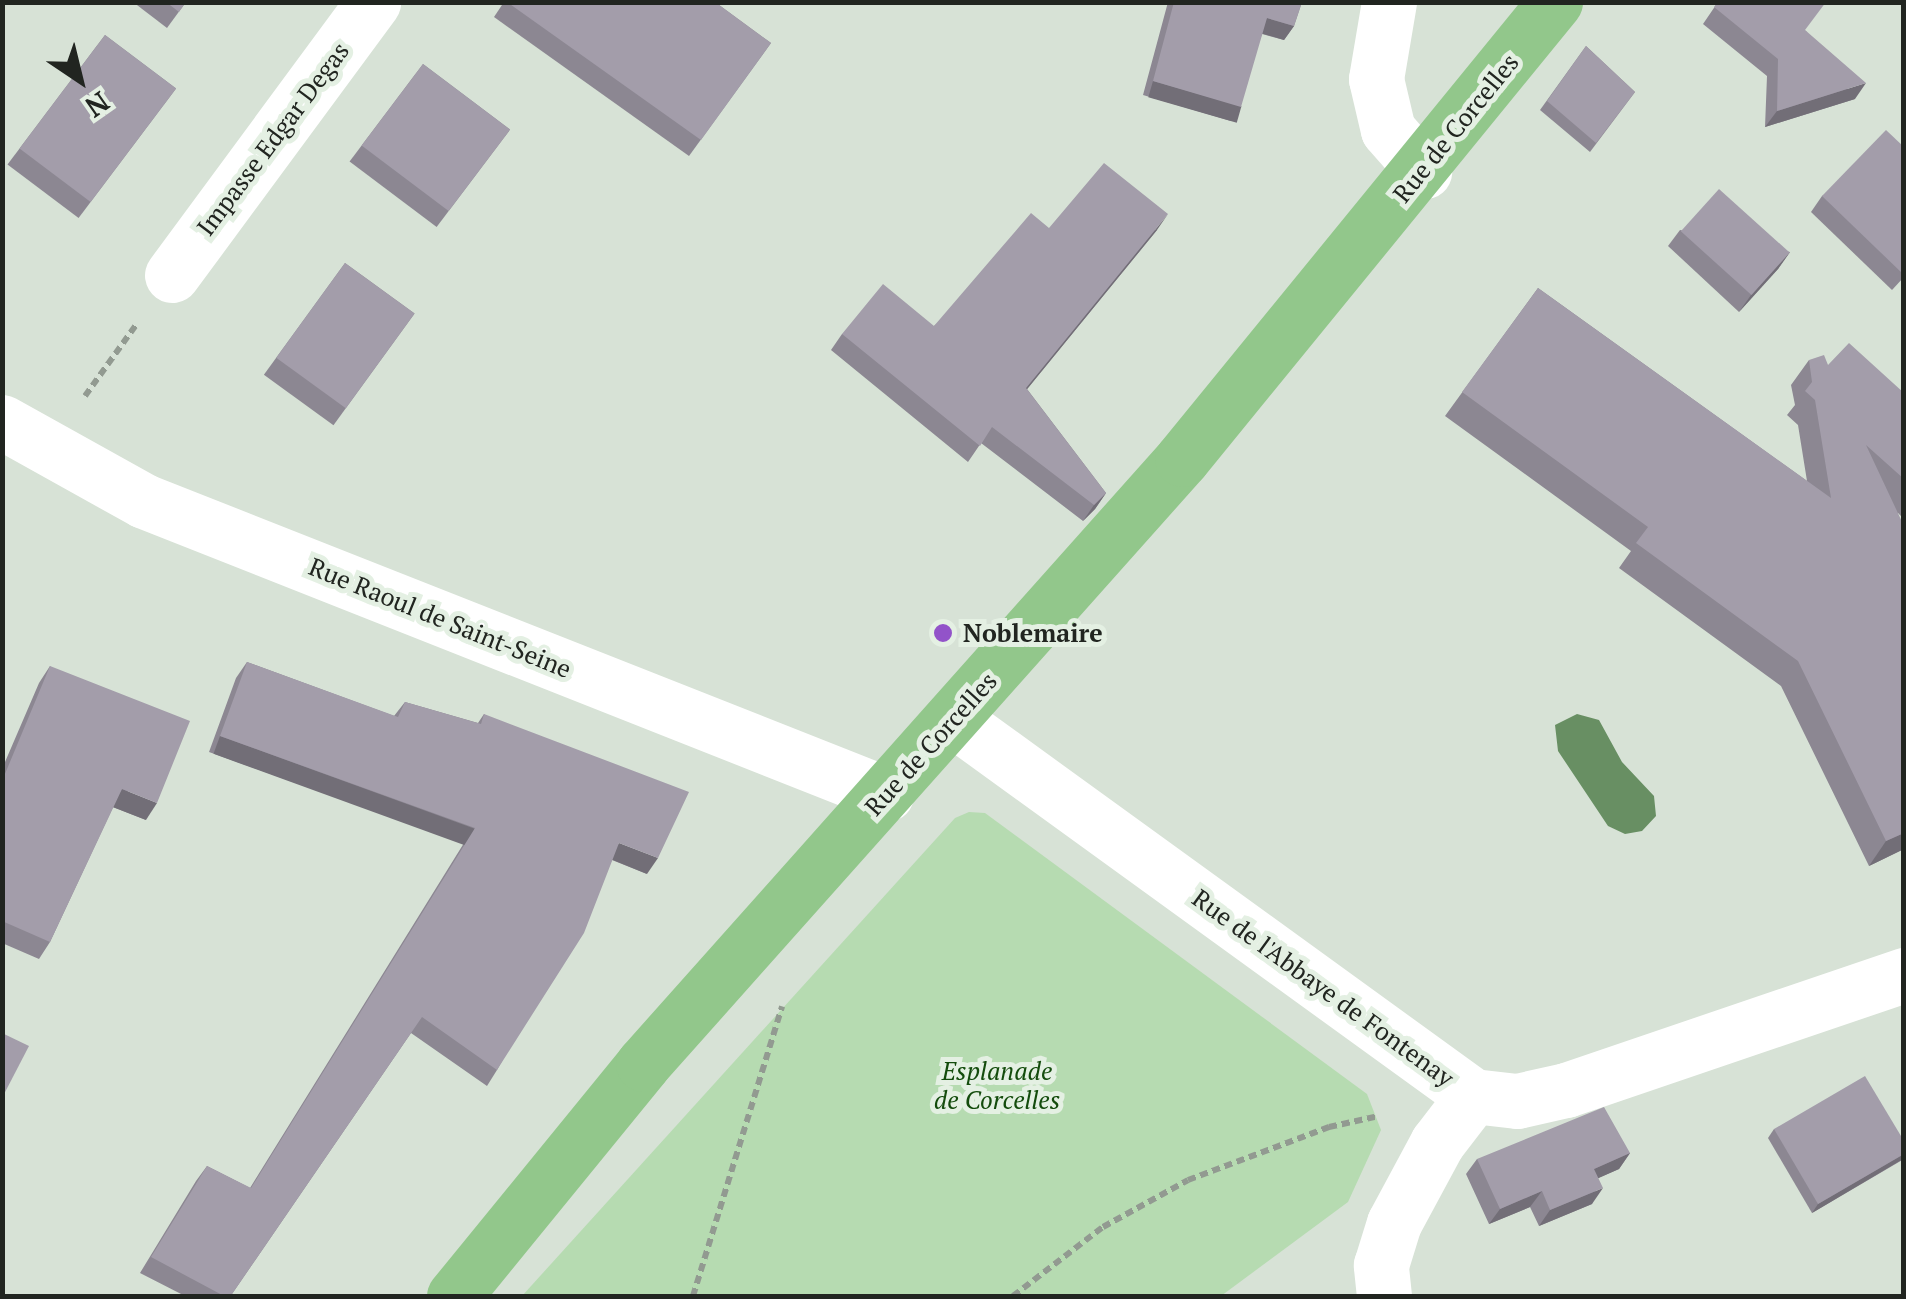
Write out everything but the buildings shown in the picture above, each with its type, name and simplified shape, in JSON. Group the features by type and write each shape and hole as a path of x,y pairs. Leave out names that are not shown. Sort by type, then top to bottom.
{"main road":[{"name":"Rue de Corcelles","path":"454,1296 643,1064 954,720 1424,170 1555,2"}],"street":[{"name":"Impasse Edgar Degas","path":"172,275 374,2"},
{"path":"1389,2 1376,79 1388,130 1424,170"},
{"name":"Rue Raoul de Saint-Seine","path":"24,436 144,501 886,794"},
{"name":"Rue de l'Abbaye de Fontenay","path":"954,720 1473,1096 1517,1101 1566,1090 1904,975"},
{"path":"1384,1296 1381,1266 1394,1223 1437,1143 1473,1096"}],"path":[{"path":"24,436 172,275"},
{"path":"696,1294 782,1007"},
{"path":"1013,1296 1103,1227 1188,1180 1329,1127 1473,1096"}],"green space":[{"name":"Esplanade de Corcelles","path":"969,812 985,813 1367,1094 1381,1130 1348,1202 1221,1296 522,1296 955,818"}],"shaded area":[{"path":"1577,714 1599,720 1622,762 1654,796 1656,816 1642,831 1625,834 1608,826 1558,751 1555,725"}],"place":[{"name":"Noblemaire","path":"943,633"}]}
